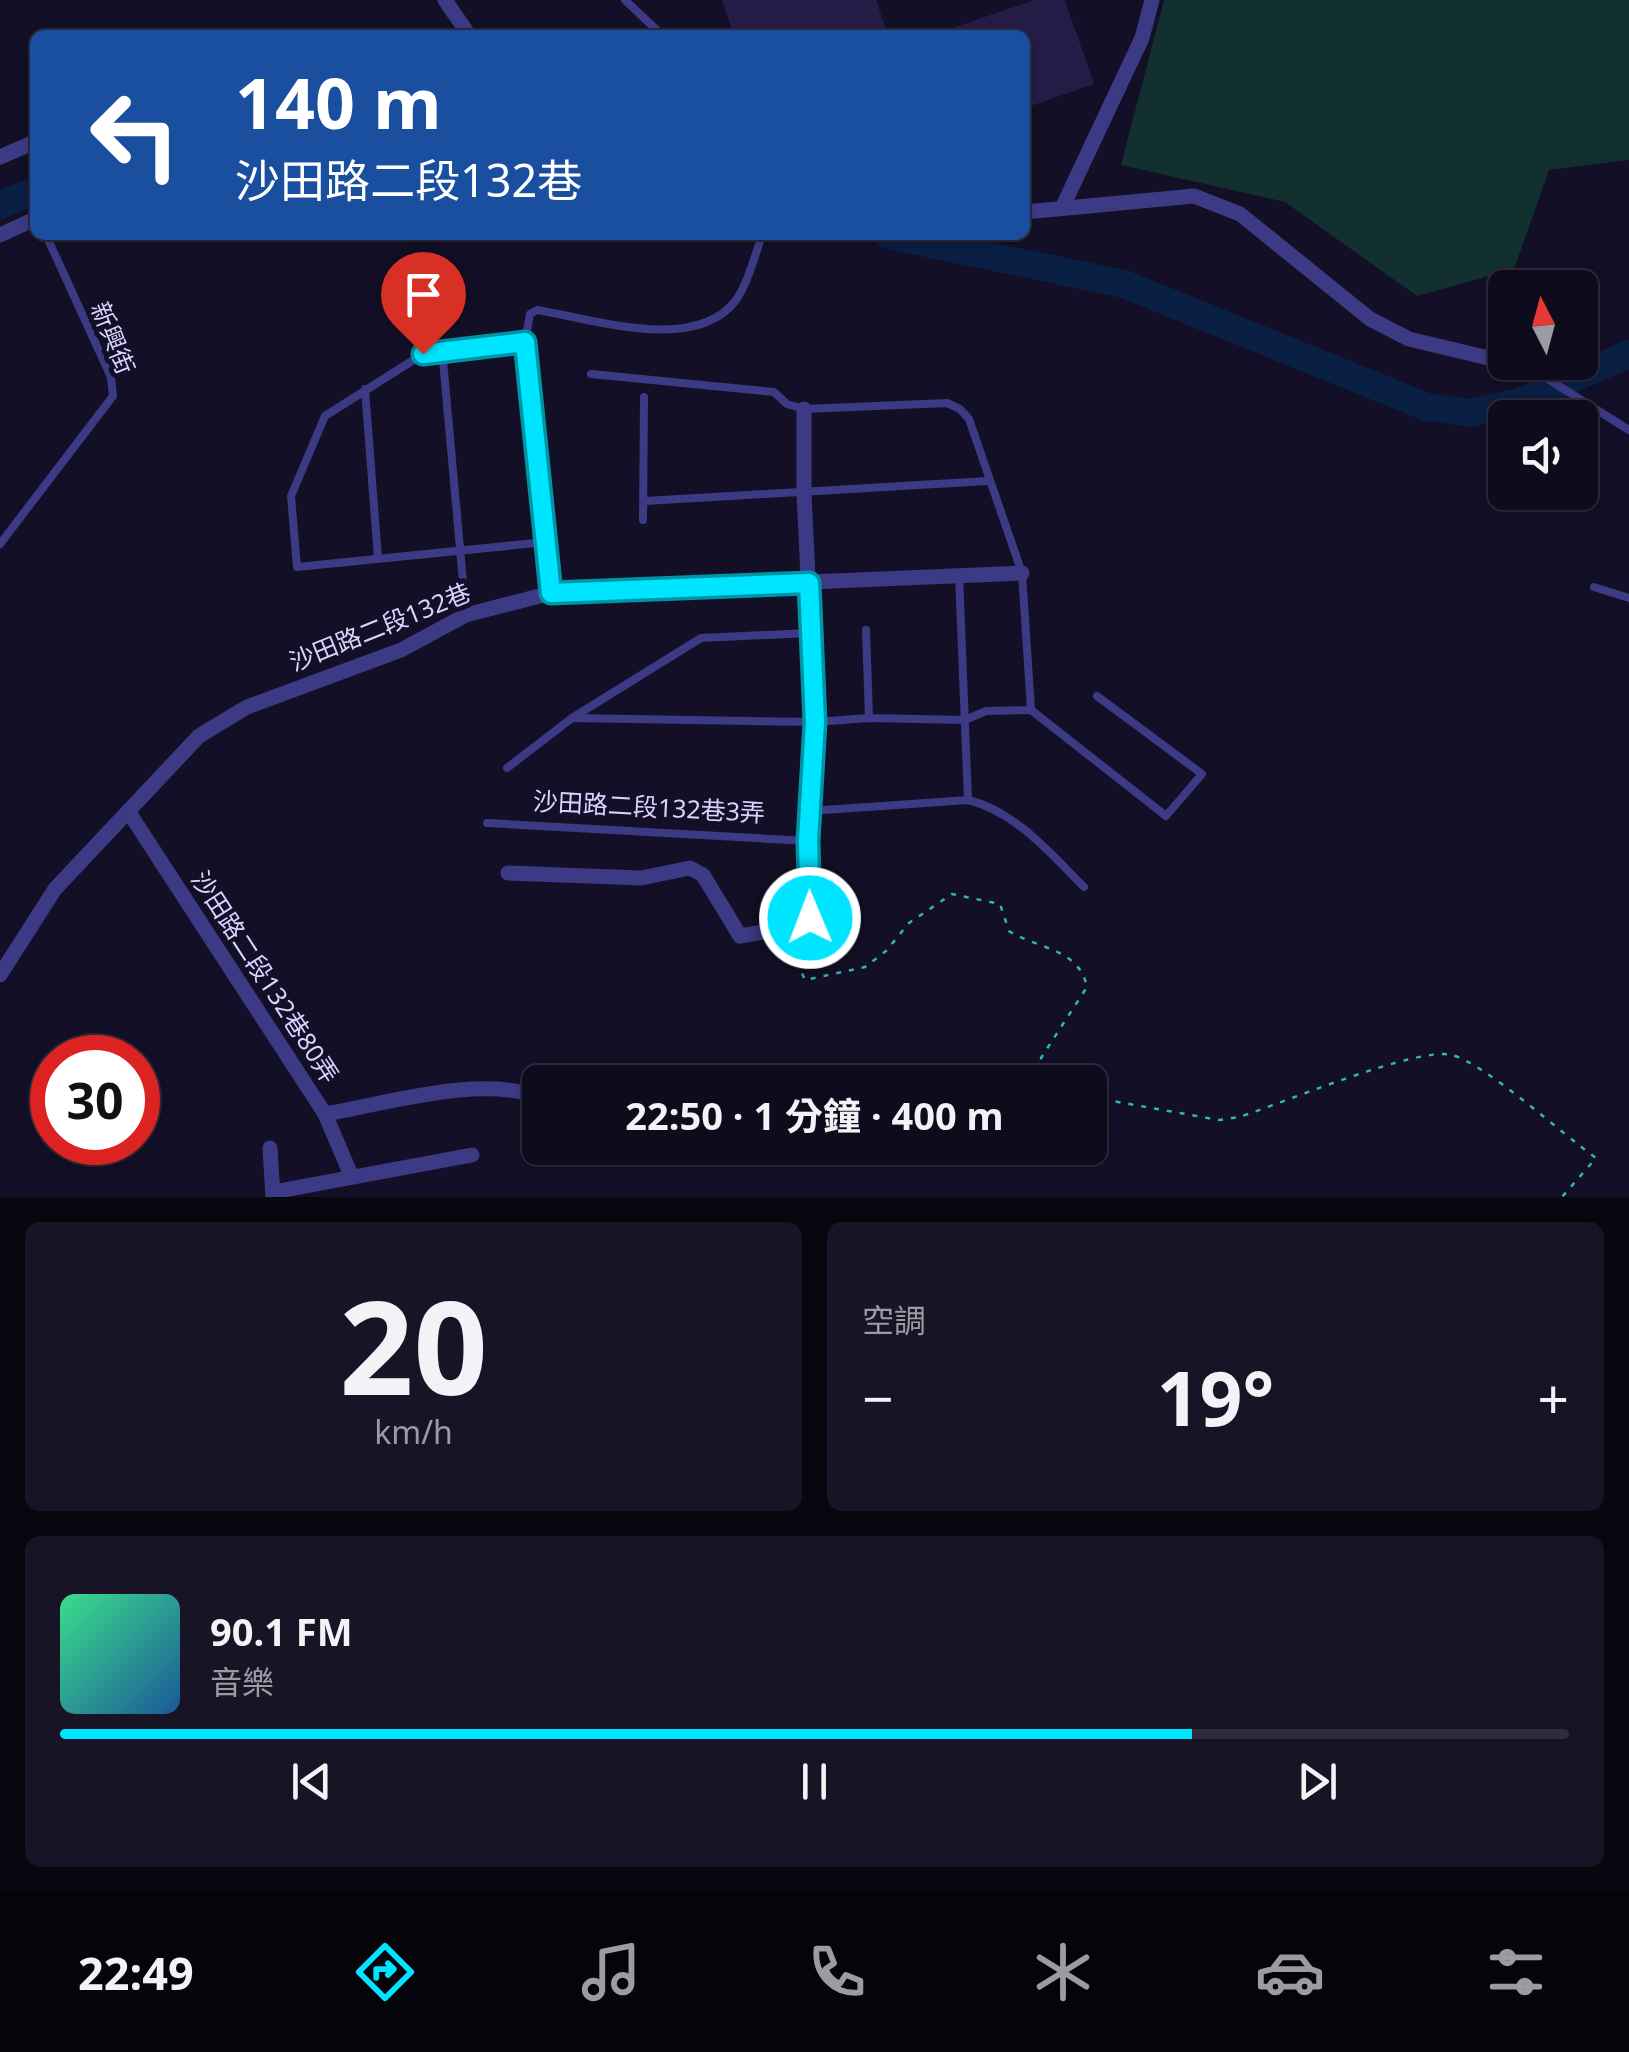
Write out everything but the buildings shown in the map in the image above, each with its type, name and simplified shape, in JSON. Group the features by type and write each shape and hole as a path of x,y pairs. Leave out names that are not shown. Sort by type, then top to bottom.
{"street":[{"path":"444,0 465,30"},
{"path":"1063,206 1142,38 1152,0"},
{"path":"0,157 30,144"},
{"path":"1030,211 1194,196 1240,214 1370,319 1409,339 1488,358"},
{"path":"0,235 30,221"},
{"path":"508,873 641,878 690,868 703,874 740,936 780,930 810,918 808,841 815,722 804,494 804,408"},
{"name":"沙田路二段132巷","path":"0,976 55,889 199,736 247,707 401,650 466,615 551,593 1022,573"},
{"name":"沙田路二段132巷80弄","path":"128,812 325,1114 352,1175"},
{"path":"325,1114 476,1089 522,1091"},
{"path":"270,1148 273,1195 352,1175 472,1156"}],"lane":[{"path":"625,0 657,30"},
{"name":"新興街","path":"0,544 113,396 111,377 48,240"},
{"path":"551,593 525,342 530,314 538,310 670,331 699,327 718,317 737,299 760,240"},
{"path":"525,342 423,354 325,416 290,496 297,566 546,542"},
{"path":"442,349 466,615"},
{"path":"591,374 774,392 788,404 804,408 947,402 960,408 968,419 1022,573 1031,710"},
{"path":"1549,380 1629,430"},
{"path":"365,389 378,558"},
{"path":"644,397 644,520"},
{"path":"644,501 987,481"},
{"path":"959,575 968,800"},
{"path":"1594,587 1629,598"},
{"path":"866,630 869,718"},
{"name":"沙田路二段132巷3弄","path":"507,768 572,718 701,638 809,633"},
{"path":"572,718 966,720 986,711 1031,710 1166,816 1202,774 1097,696"},
{"path":"810,811 968,800 992,806 1046,849 1084,888"},
{"name":"沙田路二段132巷3弄","path":"487,823 808,841"}],"path":[{"path":"767,943 780,947 797,962 804,980 865,967 886,951 909,924 952,894 1000,904 1010,932 1068,957 1084,974 1087,987 1041,1058 1042,1065"},
{"path":"1107,1100 1219,1120 1239,1118 1394,1064 1436,1053 1456,1056 1519,1098 1596,1158 1562,1197"}],"green space":[{"path":"1164,0 1629,0 1629,160 1549,170 1514,269 1488,270 1488,276 1417,296 1285,202 1121,165"}],"waterway":[{"path":"0,205 30,193"},
{"path":"912,240 1124,284 1427,407 1471,413 1519,402 1629,354"}],"route":[{"path":"423,354 525,342 551,593 809,583 815,722 808,841 810,918"}]}
